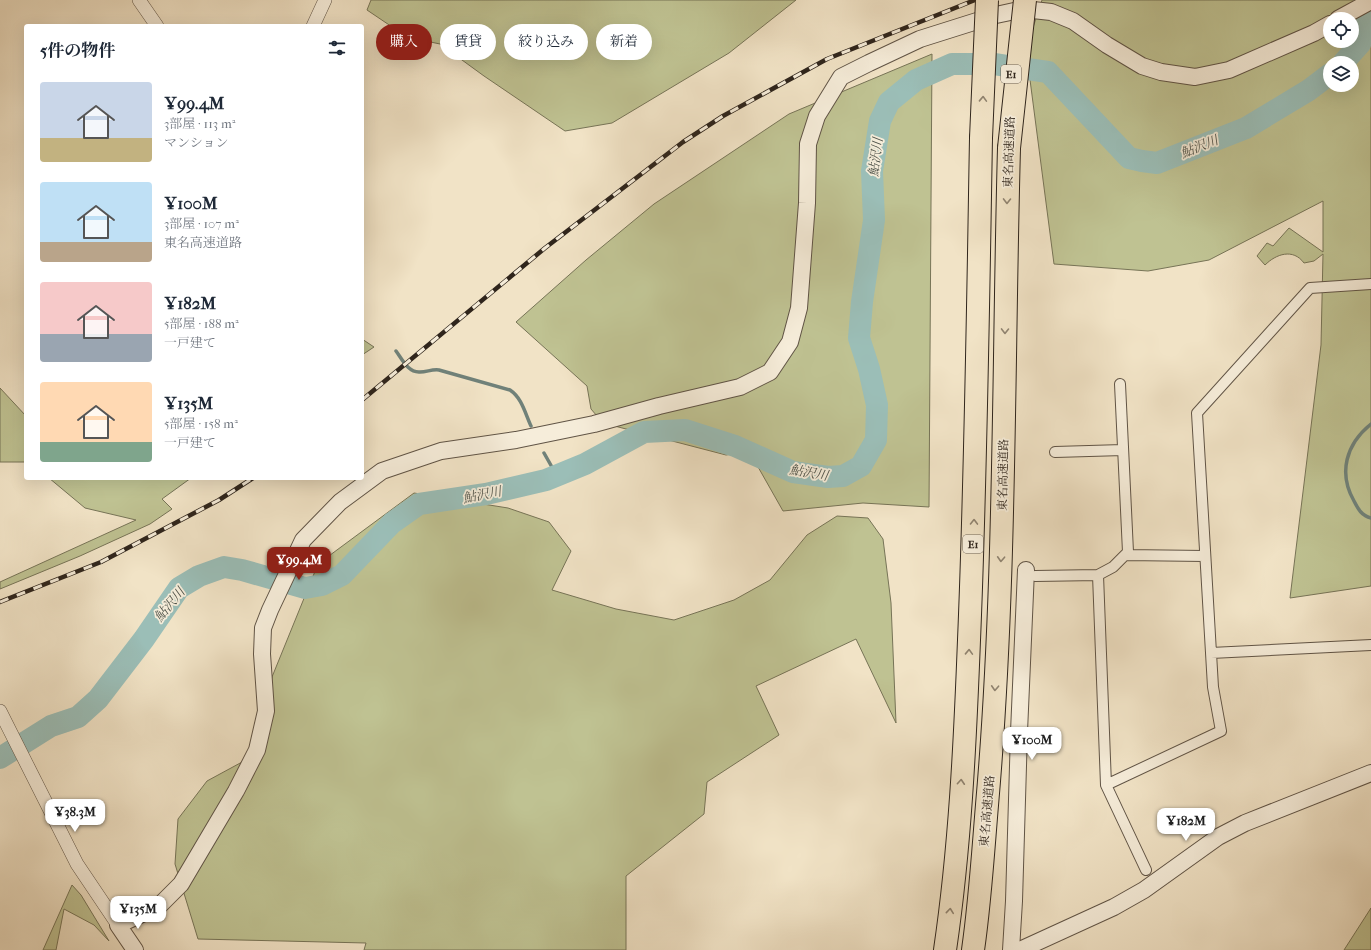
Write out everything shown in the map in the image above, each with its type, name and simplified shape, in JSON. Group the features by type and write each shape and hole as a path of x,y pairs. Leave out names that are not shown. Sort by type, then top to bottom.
{"highway":[{"name":"E1","path":"945,950 958,833 966,725 973,542 981,138 987,0"},
{"name":"東名高速道路","path":"973,950 993,732 1002,543 1008,148 1015,0"},
{"path":"1008,148 1025,0"}],"street":[{"path":"139,0 156,24"},
{"path":"314,24 325,0"},
{"path":"1351,12 1371,1"},
{"path":"118,925 159,906 181,884 236,791 257,750 266,711 262,654 263,628 303,540 340,502 382,471 441,451 516,440 594,424 659,406 740,387 770,372 790,342 799,308 807,202 808,144 817,116 841,77 920,39 996,15 1024,9 1051,12 1073,21 1107,45 1142,66 1161,72 1195,77 1229,70 1323,28"},
{"path":"1106,785 1221,731 1213,687 1197,413 1310,288 1371,284"},
{"path":"1011,950 1014,901 1019,732 1030,573 1098,575 1113,567 1128,552 1120,384"},
{"path":"1055,452 1123,450"},
{"path":"1125,555 1205,556"},
{"path":"1098,575 1106,785 1146,870"},
{"path":"1211,653 1371,645"},
{"path":"0,711 76,864 135,950"},
{"path":"1020,950 1114,907 1144,890 1218,836 1245,823 1371,773"}],"green space":[{"path":"371,0 796,0 729,53 612,123 565,131 462,60 496,60 496,24 440,24 440,44 432,42 432,24 388,24 367,10"},
{"path":"1042,0 1371,0 1371,586 1290,598 1321,345 1323,254 1314,261 1304,263 1295,255 1284,254 1274,258 1265,265 1257,256 1267,243 1273,246 1289,228 1323,252 1323,201 1209,260 1148,271 1054,264 1026,49"},
{"path":"932,54 929,507 863,503 783,511 749,451 726,455 603,423 591,409 587,386 516,322 586,260 654,204 789,114"},
{"path":"364,340 374,347 364,354"},
{"path":"0,388 24,414 24,462 0,462"},
{"path":"51,480 188,480 162,499 172,509 150,524 80,556 0,589 0,582 136,520 85,508"},
{"path":"414,493 508,508 549,522 571,551 552,590 616,609 674,620 734,600 770,580 807,535 837,516 868,518 883,539 891,603 896,723 856,639 756,686 779,735 707,782 704,814 626,876 626,950 364,950 366,943 198,939 175,864 178,819 207,781 255,755 272,677 318,564"},
{"path":"72,885 81,895 109,941 94,925 64,909 56,950 43,950"},
{"path":"1371,908 1371,950 1344,950"}],"waterway":[{"name":"鮎沢川","path":"1349,56 1360,44 1366,26 1364,0"},
{"path":"1364,30 1371,35"},
{"name":"鮎沢川","path":"0,758 51,726 78,717 98,699 144,639 179,588 199,576 224,567 242,570 305,588 322,585 342,575 392,523 419,504 486,494 546,480 585,464 644,432 685,430 735,446 793,472 828,477 843,476 861,466 876,440 877,405 869,369 859,338 862,302 874,220 872,171 880,121 889,102 916,80 952,64 994,64 1048,72 1129,158 1157,163 1246,128 1309,90 1323,79"},
{"path":"396,351 406,365 416,372 439,370 510,390 518,397 531,426"},
{"path":"1371,424 1362,432 1350,450 1346,470 1346,480 1356,504 1363,514 1371,518"},
{"path":"544,453 557,476"}],"railway":[{"path":"364,398 545,248 683,142 723,116 827,59 975,0"},
{"path":"0,602 101,562 219,500 250,480"}]}
